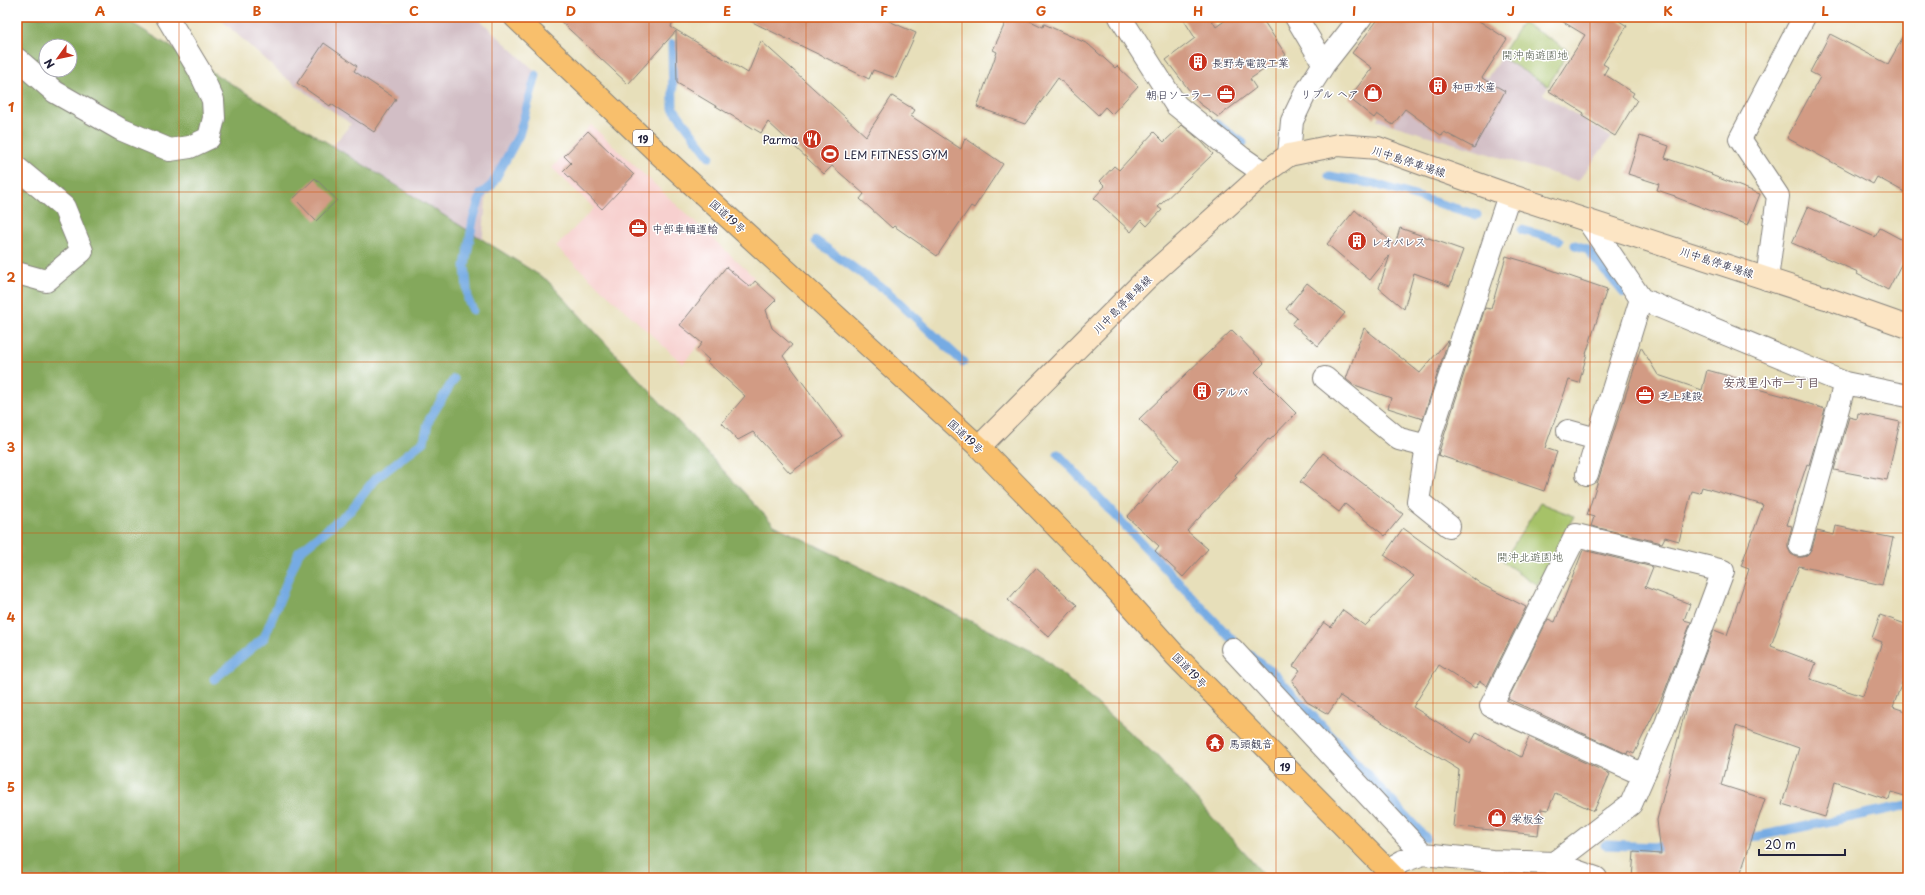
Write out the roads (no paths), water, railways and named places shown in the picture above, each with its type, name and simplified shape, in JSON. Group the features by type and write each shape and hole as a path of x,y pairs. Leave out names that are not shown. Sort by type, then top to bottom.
{"highway":[{"name":"国道19号","path":"520,19 656,151 979,447 1092,563 1175,655 1391,874"}],"main road":[{"name":"川中島停車場線","path":"979,447 1146,279 1264,173 1289,155 1338,145 1378,148 1509,195 1826,298 1908,327"}],"street":[{"path":"17,59 55,92 120,129 170,150 190,147 209,138 214,118 213,100 199,70 167,17"},
{"path":"1120,17 1176,105 1242,158 1264,173"},
{"path":"1296,17 1324,64"},
{"path":"1289,155 1292,121 1305,94 1324,64 1361,17"},
{"path":"1767,279 1778,196 1740,139 1804,17"},
{"path":"17,168 64,207 82,251 46,281 17,273"},
{"path":"1449,526 1418,501 1427,446 1509,195"},
{"path":"1588,221 1641,299 1845,383 1908,396"},
{"path":"1587,474 1641,299"},
{"path":"1325,378 1399,439 1427,446"},
{"path":"1800,545 1845,383"},
{"path":"1568,431 1597,439"},
{"path":"1554,863 1631,804 1644,775 1666,724 1723,571 1576,534 1491,706 1644,775"},
{"path":"1232,649 1423,854"},
{"path":"1391,874 1403,861 1423,854 1492,861 1554,863 1596,878"}],"waterway":[{"path":"672,44 673,108 710,157"},
{"path":"473,310 468,300 465,266 473,220 481,194 492,185 519,135 536,75"},
{"path":"1216,124 1243,143"},
{"path":"1329,176 1375,184 1477,215"},
{"path":"1522,230 1559,240"},
{"path":"816,241 889,293 963,362"},
{"path":"1575,245 1587,249 1624,293"},
{"path":"214,679 264,638 299,552 351,510 374,480 424,441 429,420 454,379"},
{"path":"1058,454 1238,646"},
{"path":"1250,655 1273,673 1426,838"},
{"path":"1741,838 1759,836 1908,805"},
{"path":"1605,845 1672,846"}],"place":[{"name":"長野寿電設工業","path":"1198,62"},
{"name":"和田水産","path":"1438,86"},
{"name":"リプル ヘア","path":"1373,93"},
{"name":"朝日ソーラー","path":"1226,94"},
{"name":"Parma","path":"812,139"},
{"name":"LEM FITNESS GYM","path":"830,154"},
{"name":"中部車輌運輸","path":"638,228"},
{"name":"レオパレス","path":"1357,241"},
{"name":"アルバ","path":"1202,391"},
{"name":"芝上建設","path":"1645,395"},
{"name":"馬頭観音","path":"1215,743"},
{"name":"栄板金","path":"1497,818"}],"district":[{"name":"安茂里小市一丁目","path":"1771,382"}],"park label":[{"name":"開沖南遊園地","path":"1535,54"},
{"name":"開沖北遊園地","path":"1530,556"}]}
